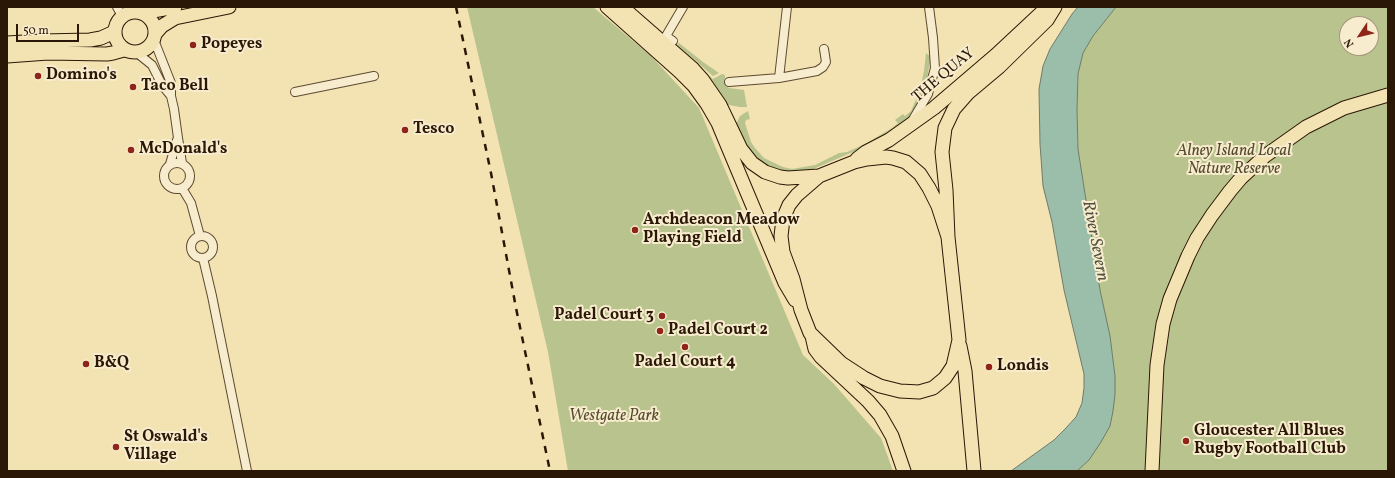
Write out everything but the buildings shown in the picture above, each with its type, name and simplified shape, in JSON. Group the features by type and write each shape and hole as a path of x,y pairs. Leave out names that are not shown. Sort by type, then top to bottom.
{"main road":[{"path":"175,7 142,13 120,12 114,32 118,44 124,50 138,53 146,49 162,26 175,18 229,7"},
{"path":"607,7 680,72 694,86 707,104 723,135 785,284 801,310"},
{"path":"622,7 693,69 702,79 720,105 741,149 752,163 765,172 780,177 792,178 819,176"},
{"name":"THE QUAY","path":"854,162 866,152 889,140 934,108 1049,7"},
{"name":"THE QUAY","path":"948,237 946,190 942,152 945,128 954,108 1047,20 1055,7"},
{"path":"142,13 153,23 154,37"},
{"path":"7,43 90,40 101,38 114,32"},
{"path":"7,56 48,53 107,54 124,50"},
{"path":"1152,471 1157,365 1163,324 1170,298 1197,238 1230,191 1241,178 1265,156 1306,127 1344,108 1388,95"},
{"path":"903,468 892,436 880,415 868,401 821,357 815,349 801,310 782,244 781,227 785,212 792,200 804,188 819,176 854,162 880,157 893,158 906,162 913,168 925,181 934,196 943,220 948,237 959,340 965,371 974,471"},
{"path":"810,332 842,363 864,378 885,388 909,393 926,391 939,384 946,378 953,366 959,340"}],"street":[{"path":"673,41 666,36 683,7"},
{"path":"779,78 787,7"},
{"path":"908,127 928,94 935,68 929,7"},
{"path":"154,37 170,83 182,163 189,170 190,178 186,186 182,188 173,188 166,183 164,174 165,169 170,164 178,138"},
{"path":"728,82 779,78 817,71 823,67 826,62 824,49"},
{"path":"138,53 152,65 162,85 171,96"},
{"path":"295,92 374,76"},
{"path":"170,164 178,162 182,163"},
{"path":"182,188 191,203 200,236"},
{"path":"200,236 205,236 208,238 212,242 213,246 211,254 203,258 196,256 191,250 192,242 200,236"},
{"path":"203,258 247,471"}],"green space":[{"name":"Archdeacon Meadow Playing Field","path":"467,7 593,7 651,56 699,108 803,355 834,384 881,438 893,471 568,471 548,352"},
{"name":"Alney Island Local Nature Reserve","path":"1116,7 1388,7 1388,471 1077,471 1089,460 1110,426 1115,394 1115,376 1110,336 1100,290 1078,149 1078,74 1083,53 1093,36"},
{"path":"679,43 719,73 713,76 677,45"},
{"path":"926,53 931,57 921,102 910,117 895,129 860,149 811,170 785,172 769,167 755,158 745,145 736,124 740,116 748,111 750,119 746,120 745,123 751,142 764,158 783,167 792,169 815,165 839,153 847,152 867,143 892,128 898,123 895,120 903,114 905,116 911,111 920,90"},
{"path":"700,67 713,79 722,74 725,75 725,84 729,88 744,90 747,107 724,104"}],"shaded area":[{"path":"1078,7 1116,7 1093,36 1083,53 1078,74 1077,110 1078,149 1100,290 1110,336 1115,376 1113,411 1110,426 1101,442 1089,460 1077,471 1011,471 1054,440 1076,417 1082,403 1084,374 1064,290 1052,222 1043,186 1040,144 1039,89 1043,66 1050,49"}],"railway":[{"path":"456,7 491,173 516,308 550,471"}],"place":[{"name":"Popeyes","path":"193,45"},
{"name":"Domino's","path":"38,76"},
{"name":"Taco Bell","path":"133,87"},
{"name":"Tesco","path":"405,130"},
{"name":"McDonald's","path":"131,150"},
{"name":"Archdeacon Meadow Playing Field","path":"635,230"},
{"name":"Padel Court 3","path":"662,316"},
{"name":"Padel Court 2","path":"660,331"},
{"name":"Padel Court 4","path":"685,347"},
{"name":"B&Q","path":"86,364"},
{"name":"Londis","path":"989,367"},
{"name":"Gloucester All Blues Rugby Football Club","path":"1186,441"},
{"name":"St Oswald's Village","path":"116,447"}],"water label":[{"name":"River Severn","path":"1094,241"}],"park label":[{"name":"Westgate Park","path":"614,417"}]}
